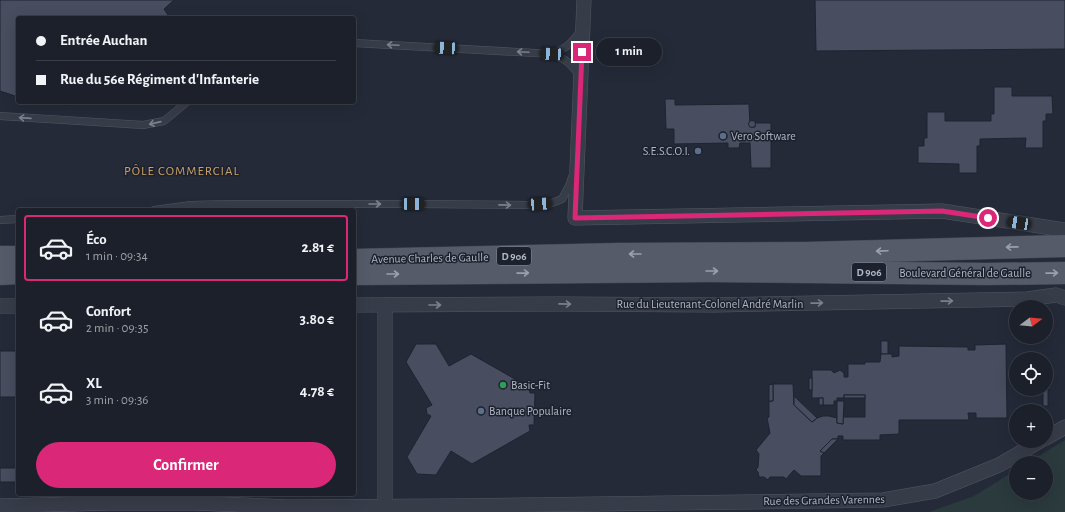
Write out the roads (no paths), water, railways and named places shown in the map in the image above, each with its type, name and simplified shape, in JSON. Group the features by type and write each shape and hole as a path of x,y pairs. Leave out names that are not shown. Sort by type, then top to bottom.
{"main road":[{"name":"Boulevard Général de Gaulle","path":"673,262 807,253 1065,246"},
{"path":"0,257 16,257"},
{"name":"Avenue Charles de Gaulle","path":"356,260 673,262"},
{"name":"Boulevard Général de Gaulle","path":"673,262 979,274 1065,273"},
{"name":"Avenue Charles de Gaulle","path":"356,274 673,262"},
{"path":"0,274 16,273"}],"street":[{"path":"584,0 575,218 942,211 1065,230"},
{"name":"Rue du Lieutenant-Colonel André Marlin","path":"356,305 714,305 1027,299 1056,295 1065,298"},
{"path":"384,305 385,509"},
{"path":"0,306 16,306"},
{"path":"1053,434 1065,427"},
{"name":"Rue des Grandes Varennes","path":"0,506 110,503 195,503 385,509 668,502 801,504 883,500 935,491 999,465 1028,448"}],"lane":[{"path":"552,54 566,48 583,26"},
{"path":"356,43 552,54 566,60 572,65 580,77"},
{"path":"0,116 143,126 164,121 185,104"},
{"path":"169,208 191,205 229,204 527,205 552,203 562,199 565,195 577,161"},
{"path":"0,220 16,220"}],"place":[{"name":"Vero Software","path":"723,136"},
{"name":"S.E.S.C.O.I.","path":"698,151"},
{"name":"Basic-Fit","path":"503,385"},
{"name":"Banque Populaire","path":"481,411"}],"district":[{"name":"PÔLE COMMERCIAL","path":"182,171"}]}
